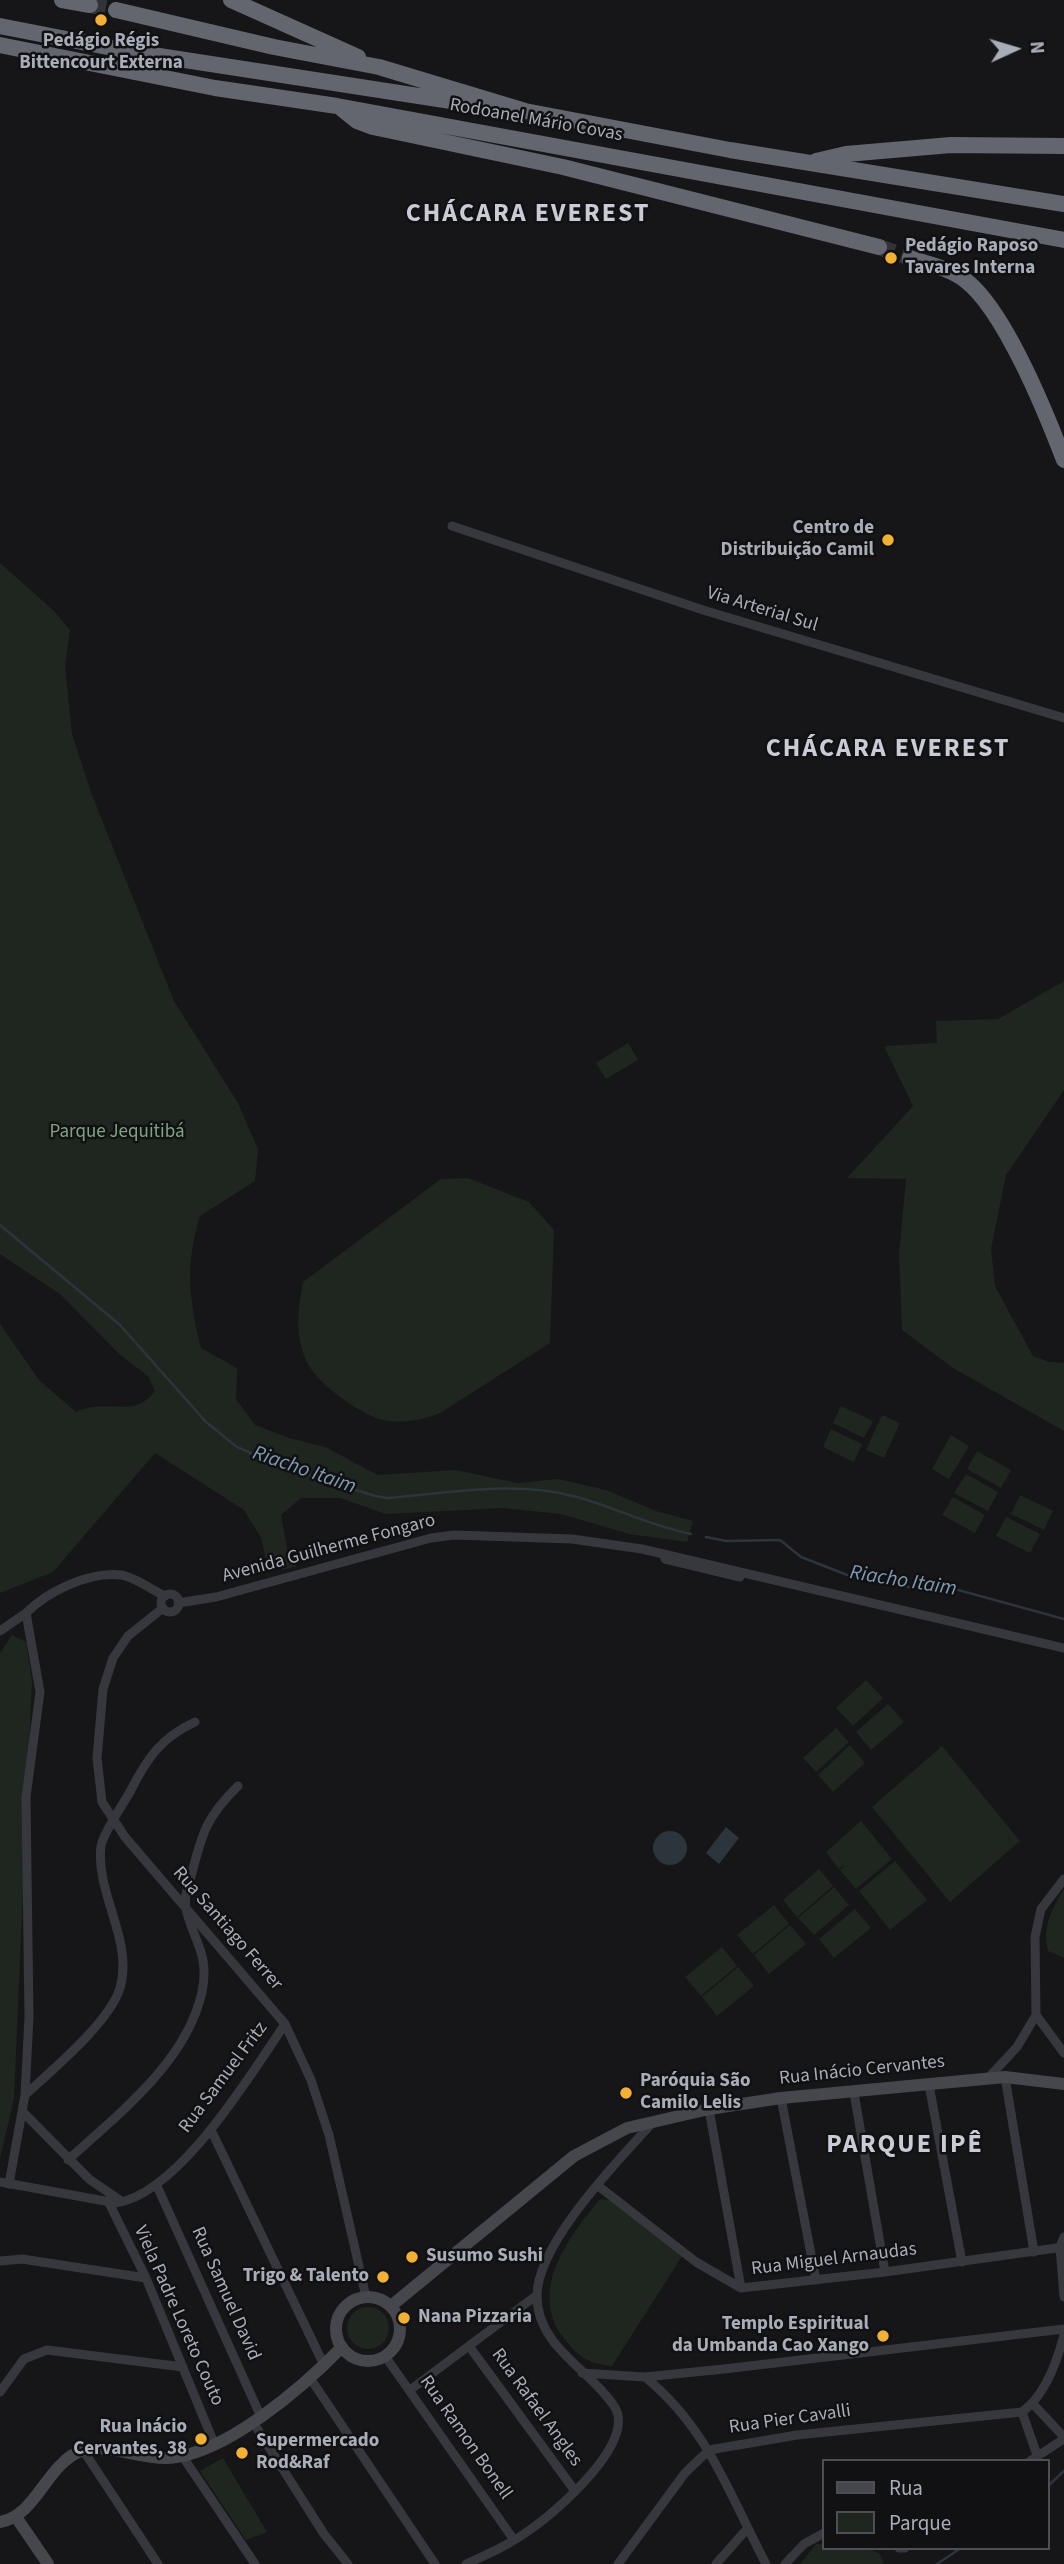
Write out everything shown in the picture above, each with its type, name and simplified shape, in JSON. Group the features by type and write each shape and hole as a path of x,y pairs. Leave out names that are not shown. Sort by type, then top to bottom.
{"highway":[{"path":"62,0 90,5"},
{"path":"231,0 379,67"},
{"name":"Rodoanel Mário Covas","path":"116,10 274,47 379,67 525,111"},
{"name":"Rodoanel Mário Covas","path":"0,26 132,52 525,111 810,163 1064,204"},
{"name":"Rodoanel Mário Covas","path":"0,45 215,88 337,106 1064,240"},
{"path":"337,106 357,121 373,127 588,173 879,247"},
{"path":"810,163 846,154 951,145 1064,146"},
{"path":"910,258 952,272 974,287 1005,333 1051,425 1064,460"},
{"path":"1051,425 1064,442"}],"main road":[{"name":"Rua Inácio Cervantes","path":"391,2306 574,2156 601,2140 654,2120 781,2098 988,2078 1005,2077 1064,2084"},
{"path":"375,2297 391,2306 400,2327 394,2349 385,2357 376,2360 357,2359 342,2347 336,2326 339,2315 355,2300 375,2297"},
{"path":"0,2522 16,2517 49,2476 83,2450 102,2449 143,2458 183,2457 214,2443 257,2419 310,2378 342,2347"},
{"path":"16,2517 48,2564"}],"street":[{"name":"Via Arterial Sul","path":"452,526 703,610 1064,718"},
{"name":"Avenida Guilherme Fongaro","path":"163,1608 174,1611 178,1603 216,1597 431,1538 454,1535 572,1539 616,1546 723,1575 776,1582 1064,1648"},
{"path":"0,1631 44,1598 71,1585 113,1575 122,1575 165,1596 175,1596 178,1603"},
{"path":"163,1608 165,1596"},
{"name":"Rua Santiago Ferrer","path":"163,1608 128,1636 113,1658 103,1689 97,1758 102,1802 115,1822 186,1909 285,2024 311,2080 329,2135 366,2297"},
{"path":"5,2183 22,2111 29,2017 26,1797 40,1692 26,1613"},
{"path":"24,2095 93,2028 120,1988 121,1952 105,1882 101,1844 152,1752 178,1730 195,1722"},
{"path":"68,2161 160,2071 196,2014 203,1989 204,1965 200,1942 186,1909 199,1840 206,1823 218,1805 238,1786"},
{"path":"988,2078 1017,2047 1036,2015 1035,1937 1041,1909 1064,1879"},
{"path":"1036,2015 1064,2053"},
{"name":"Rua Samuel Fritz","path":"5,2183 109,2203 122,2202 157,2186 211,2130 285,2024"},
{"path":"1005,2077 1034,2252"},
{"path":"929,2085 962,2262"},
{"path":"854,2093 885,2272"},
{"path":"781,2098 816,2280"},
{"path":"709,2109 741,2288"},
{"path":"22,2111 68,2161 105,2193 122,2202"},
{"path":"410,2390 537,2295 553,2248 597,2185 654,2120"},
{"path":"211,2130 324,2365"},
{"name":"Rua Miguel Arnaudas","path":"597,2185 696,2262 741,2288 885,2272 1062,2247"},
{"name":"Rua Samuel David","path":"157,2186 257,2419 324,2534 348,2564"},
{"name":"Viela Padre Loreto Couto","path":"109,2203 146,2278 214,2443"},
{"path":"1064,2237 1064,2297"},
{"path":"0,2261 22,2259 146,2278"},
{"path":"466,2564 514,2540 547,2516 592,2474 620,2427 614,2405 562,2354 548,2333 537,2295"},
{"path":"582,2373 645,2376 1064,2329"},
{"path":"1033,2404 1064,2438 1034,2458 1022,2412 1033,2404 1054,2365 1064,2335"},
{"name":"Rua Rafael Angles","path":"469,2346 575,2491"},
{"path":"0,2392 24,2359 47,2350 183,2367"},
{"name":"Rua Ramon Bonell","path":"385,2357 514,2540"},
{"path":"645,2376 676,2404 709,2450 766,2564"},
{"path":"310,2378 435,2564"},
{"name":"Rua Pier Cavalli","path":"618,2564 685,2473 709,2450 810,2434 1022,2412"},
{"path":"83,2450 158,2564"},
{"path":"183,2457 255,2564"},
{"path":"716,2564 747,2529"},
{"path":"785,2564 804,2544 822,2534"}],"green space":[{"name":"Parque Jequitibá","path":"0,563 53,610 70,630 65,666 72,734 92,795 174,1001 238,1103 258,1149 255,1181 200,1216 192,1250 191,1298 201,1348 237,1368 236,1399 255,1425 289,1438 325,1447 378,1475 455,1470 518,1483 558,1479 606,1490 656,1511 693,1521 687,1542 629,1534 561,1514 502,1508 386,1514 340,1498 301,1498 281,1515 288,1553 297,1566 283,1570 267,1565 261,1538 244,1510 155,1453 53,1572 0,1593 0,1324 39,1380 76,1412 99,1406 138,1404 147,1400 155,1391 148,1376 119,1354 60,1294 0,1254"},
{"path":"1064,981 1064,1090 1006,1175 991,1249 995,1286 1033,1356 1049,1362 1064,1363 1064,1431 953,1368 902,1330 899,1254 906,1179 847,1178 913,1106 884,1046 937,1043 936,1021 998,1019"},
{"path":"628,1043 638,1060 606,1079 596,1063"},
{"path":"468,1178 529,1202 554,1230 550,1343 440,1413 408,1421 377,1418 330,1389 307,1362 299,1332 303,1282 441,1179"},
{"path":"841,1406 873,1421 864,1438 833,1423"},
{"path":"882,1415 900,1423 884,1458 866,1450"},
{"path":"831,1429 862,1444 854,1462 823,1447"},
{"path":"951,1435 969,1446 949,1479 932,1469"},
{"path":"977,1451 1011,1470 1001,1488 967,1469"},
{"path":"966,1474 998,1492 988,1511 954,1493"},
{"path":"1020,1495 1053,1511 1044,1530 1011,1514"},
{"path":"953,1497 985,1515 975,1533 942,1515"},
{"path":"1006,1517 1040,1534 1030,1553 996,1536"},
{"path":"12,1635 26,1642 32,1681 14,2098 0,2159 0,1653"},
{"path":"866,1680 883,1698 853,1726 836,1708"},
{"path":"888,1704 904,1722 871,1750 856,1732"},
{"path":"836,1728 849,1742 816,1772 803,1758"},
{"path":"850,1745 865,1763 833,1792 818,1775"},
{"path":"942,1746 1020,1841 950,1902 872,1807"},
{"path":"861,1821 892,1859 856,1889 840,1870 846,1864 839,1869 826,1852"},
{"path":"895,1861 927,1900 890,1930 859,1891"},
{"path":"819,1869 833,1886 797,1917 783,1900"},
{"path":"834,1887 849,1905 814,1935 798,1918"},
{"path":"1064,1888 1064,1958 1048,1951 1046,1934 1052,1911"},
{"path":"774,1905 789,1924 753,1954 737,1935"},
{"path":"855,1909 871,1928 834,1958 819,1939"},
{"path":"790,1925 806,1944 769,1974 754,1955"},
{"path":"722,1947 737,1966 701,1996 685,1977"},
{"path":"738,1967 754,1986 717,2016 702,1997"},
{"path":"600,2199 610,2200 682,2256 612,2366 590,2361 573,2349 553,2319 550,2301 551,2283 565,2247"},
{"path":"368,2307 383,2313 389,2328 383,2343 368,2349 353,2343 347,2328 353,2313"},
{"path":"223,2458 267,2532 246,2540 200,2471"},
{"path":"822,2543 822,2550 871,2550 880,2554 884,2564 800,2564 816,2544"}],"shaded area":[{"path":"726,1827 739,1838 719,1864 706,1853"},
{"path":"670,1831 682,1836 687,1848 682,1860 670,1865 658,1860 653,1848 658,1836"}],"waterway":[{"name":"Riacho Itaim","path":"0,1225 120,1325 206,1422 237,1447 278,1465 375,1496 388,1498 459,1491 530,1489 577,1497 691,1534"},
{"name":"Riacho Itaim","path":"706,1537 726,1541 780,1540 801,1557 855,1578 920,1589 951,1588 1064,1619"},
{"path":"1050,2484 1064,2471"},
{"path":"937,2564 958,2550"}],"tunnel":[{"path":"90,5 116,10"},
{"path":"879,247 910,258"}],"place":[{"name":"Pedágio Régis Bittencourt Externa","path":"101,20"},
{"name":"Pedágio Raposo Tavares Interna","path":"891,258"},
{"name":"Centro de Distribuição Camil","path":"888,540"},
{"name":"Paróquia São Camilo Lelis","path":"626,2093"},
{"name":"Susumo Sushi","path":"412,2257"},
{"name":"Trigo & Talento","path":"383,2277"},
{"name":"Nana Pizzaria","path":"404,2318"},
{"name":"Templo Espiritual da Umbanda Cao Xango","path":"883,2336"},
{"name":"Rua Inácio Cervantes, 38","path":"201,2439"},
{"name":"Supermercado Rod&Raf","path":"242,2453"}],"district":[{"name":"CHÁCARA EVEREST","path":"528,215"},
{"name":"CHÁCARA EVEREST","path":"888,750"},
{"name":"PARQUE IPÊ","path":"905,2146"}]}
